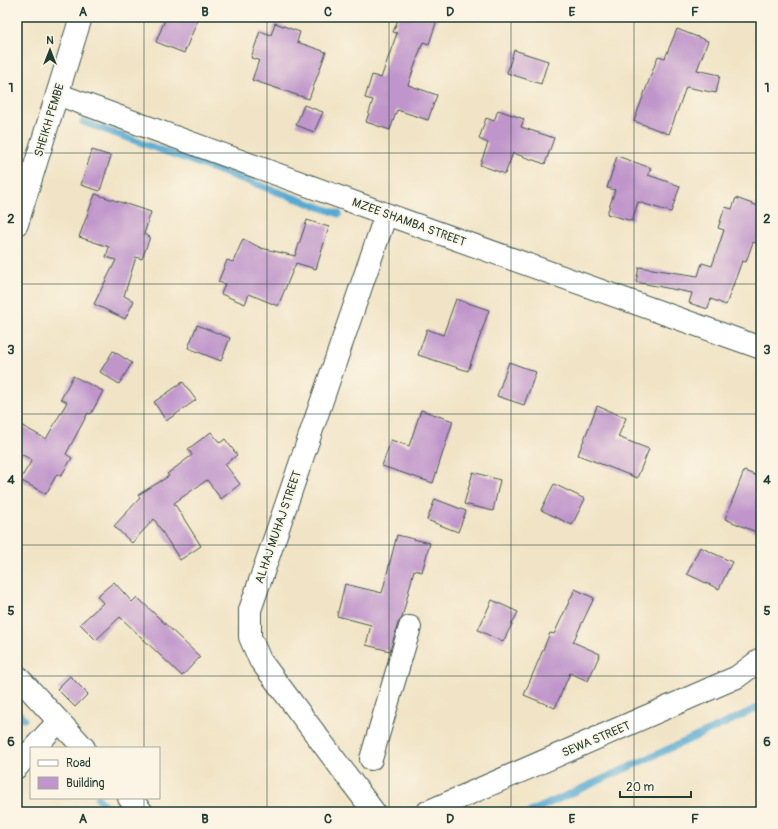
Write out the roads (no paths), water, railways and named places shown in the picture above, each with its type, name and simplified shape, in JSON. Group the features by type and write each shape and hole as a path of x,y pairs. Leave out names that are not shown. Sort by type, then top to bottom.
{"street":[{"name":"SHEIKH PEMBE","path":"17,224 82,17"},
{"name":"MZEE SHAMBA STREET","path":"58,94 386,214 761,348"},
{"name":"ALHAJ MUHAJ STREET","path":"374,812 260,660 250,637 250,610 386,214"},
{"path":"371,759 410,627"},
{"name":"SEWA STREET","path":"427,812 737,677 761,658"},
{"path":"17,676 83,747"},
{"path":"35,747 59,721"},
{"path":"17,767 30,753"},
{"path":"130,799 142,812"}],"waterway":[{"path":"83,122 339,214"},
{"path":"530,812 761,706"},
{"path":"17,712 24,719"},
{"path":"99,799 111,812"}]}
